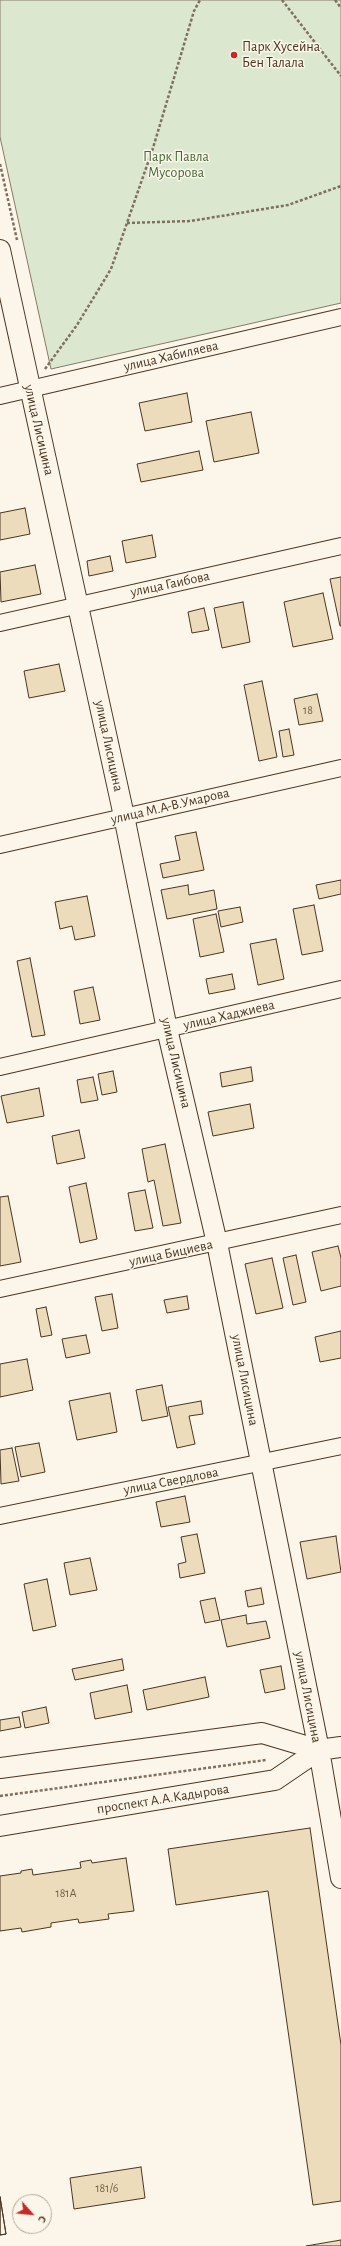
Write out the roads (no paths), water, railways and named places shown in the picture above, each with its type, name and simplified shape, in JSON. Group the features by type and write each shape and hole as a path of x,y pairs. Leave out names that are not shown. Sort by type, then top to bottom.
{"street":[{"name":"улица Лисицина","path":"0,250 124,816 168,1029 217,1243 262,1463 318,1750 341,1878"},
{"name":"улица Хабиляева","path":"0,396 341,317"},
{"name":"улица Гаибова","path":"0,623 341,546"},
{"name":"улица М.А-В.Умарова","path":"0,845 341,768"},
{"name":"улица Хаджиева","path":"0,1067 341,989"},
{"name":"улица Бициева","path":"0,1289 341,1215"},
{"name":"улица Свердлова","path":"0,1516 341,1446"},
{"name":"проспект А.А.Кадырова","path":"0,1768 262,1733 318,1750 341,1747"},
{"name":"проспект А.А.Кадырова","path":"0,1826 275,1780 318,1750"}],"place":[{"name":"Парк Хусейна Бен Талала","path":"234,55"}],"park label":[{"name":"Парк Павла Мусорова","path":"176,166"}]}
